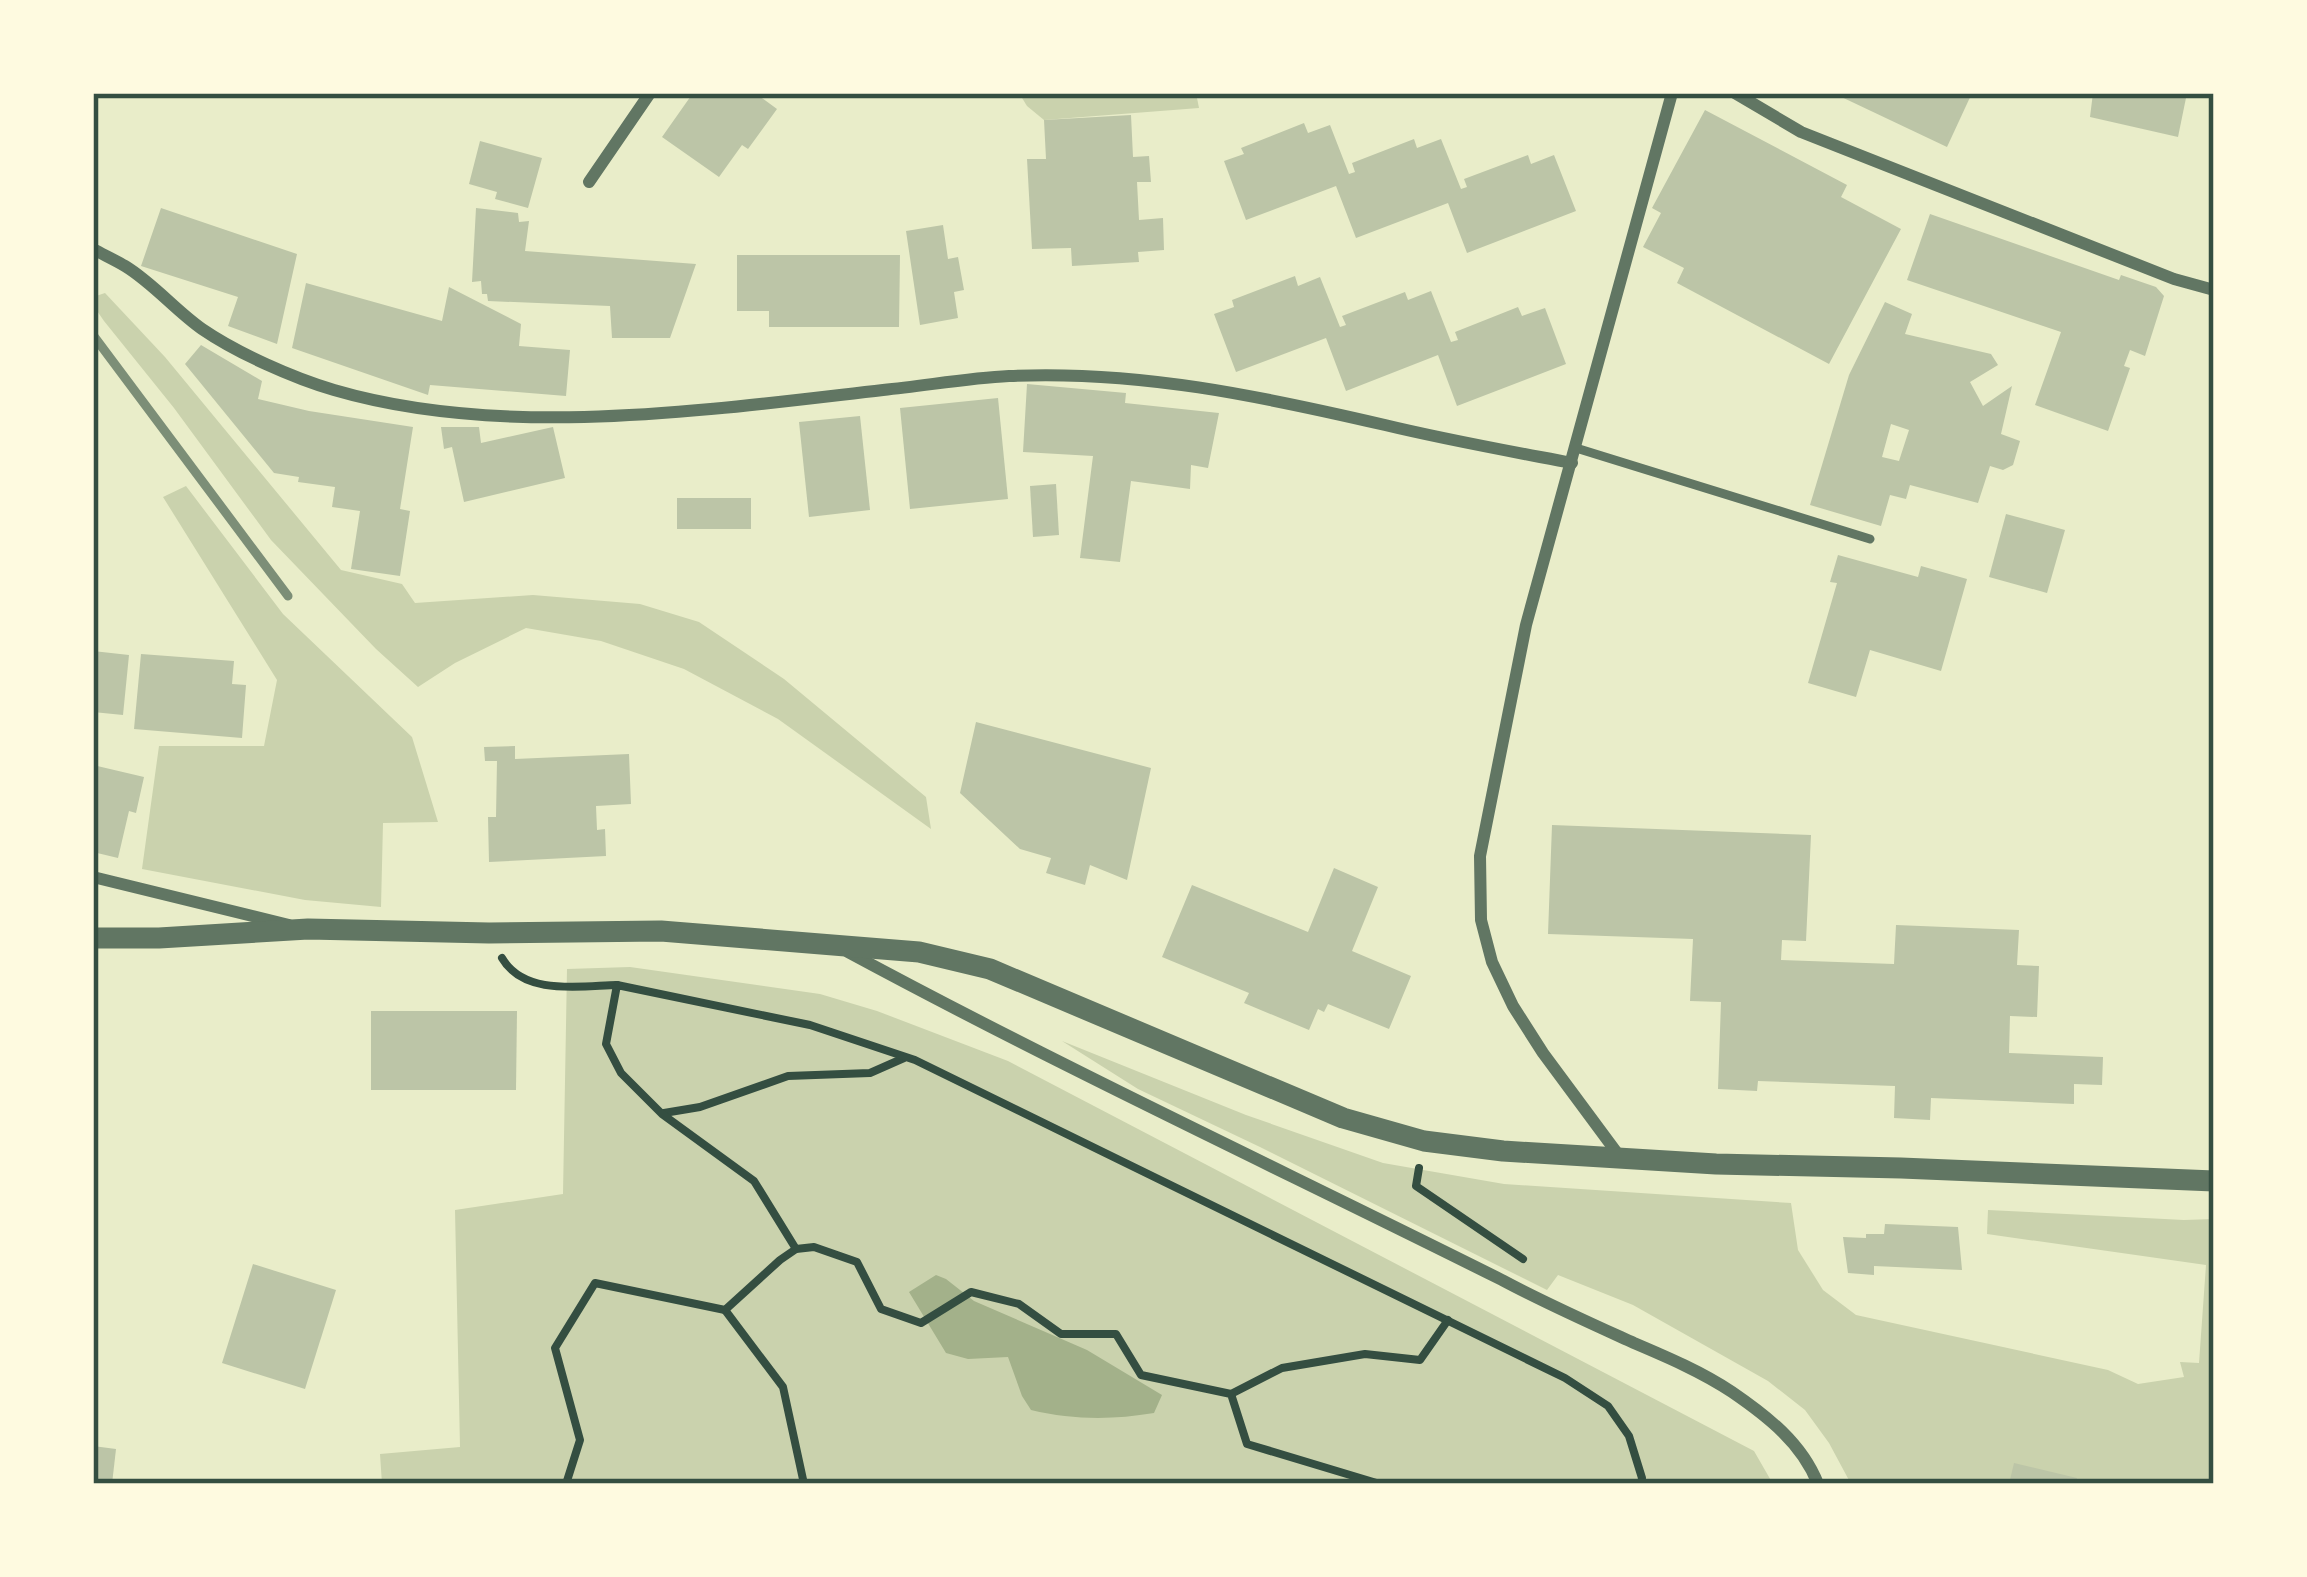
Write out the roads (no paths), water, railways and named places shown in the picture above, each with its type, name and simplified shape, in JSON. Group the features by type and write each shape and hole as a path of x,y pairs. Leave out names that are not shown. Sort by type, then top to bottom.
{"street":[{"path":"590,182 650,93"},
{"path":"1621,1158 1513,1006 1492,962 1481,920 1480,856 1526,625 1672,93"},
{"path":"1735,93 1802,132 2174,279 2214,290"},
{"path":"93,249 128,267 204,330 259,359 335,390 426,411 533,417 636,413 756,405 1009,376 1153,379 1309,406 1571,463"},
{"path":"93,877 308,929"},
{"path":"93,938 308,929 489,934 662,931 920,952 990,969 1343,1118 1424,1141 1621,1158 2214,1181"},
{"path":"836,946 965,1016 1729,1389 1796,1445 1818,1484"}],"lane":[{"path":"1576,448 1870,539"}],"railway":[{"path":"93,335 288,596"}]}
